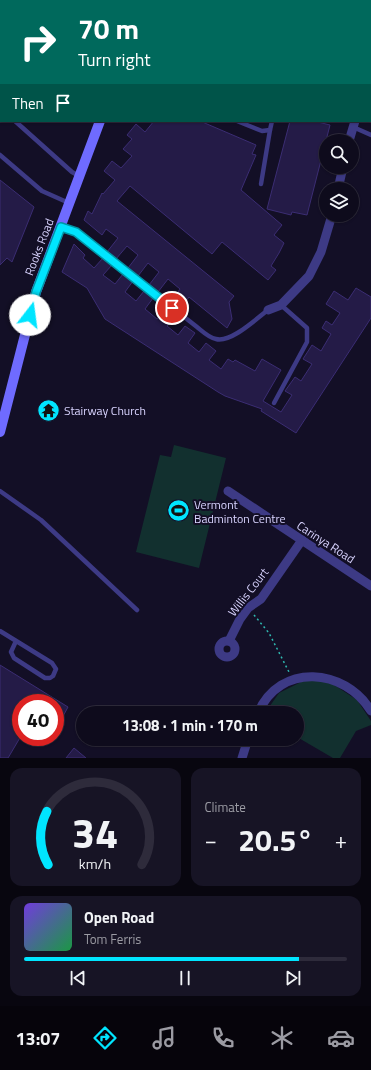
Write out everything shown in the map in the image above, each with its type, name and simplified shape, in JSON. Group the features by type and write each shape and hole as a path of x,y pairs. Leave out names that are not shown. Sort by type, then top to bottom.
{"street":[{"name":"Rooks Road","path":"0,432 36,292 100,122"},
{"path":"351,134 354,124"},
{"path":"268,310 281,305 309,276 321,252 330,222"},
{"name":"Carinya Road","path":"228,491 371,586"},
{"name":"Willis Court","path":"230,641 240,619 248,608 261,598 302,540"},
{"path":"261,706 272,692 288,681 307,677 322,677 334,681 357,693 371,711"},
{"path":"242,758 246,746"}],"lane":[{"path":"17,122 72,172 79,176"},
{"path":"240,122 262,131 270,130"},
{"path":"261,184 272,122"},
{"path":"354,124 371,135"},
{"path":"0,155 42,191 69,203"},
{"path":"61,227 76,232 197,328 215,340 224,340 243,330 268,310"},
{"path":"274,404 307,342 307,328 281,305"},
{"path":"0,491 41,520 137,610"},
{"path":"0,631 16,641 55,666 53,676 50,678 45,678 14,658 11,652 16,641"}],"path":[{"path":"248,608 269,633 293,679"}],"green space":[{"name":"Vermont Badminton Centre","path":"174,445 226,458 199,568 136,552 160,455 171,457"},
{"path":"305,680 328,681 357,700 371,721 371,725 356,731 340,758 333,758 304,741 304,706 270,706 279,693"}],"building":[{"path":"153,122 202,122 256,145 252,154 256,155 241,190 282,225 274,235 284,243 271,266 276,270 268,280 222,242 212,254 130,186 117,201 234,296 229,302 232,319 227,328 189,297 180,309 171,302 180,289 168,279 158,292 149,285 159,272 148,263 138,276 128,268 138,255 127,246 116,259 107,252 118,238 106,229 102,235 84,220 88,211 92,214 102,193 103,194 115,180 104,171 112,161 121,168 132,156 123,149 132,139 127,135 136,124 145,132"},
{"path":"290,122 318,122 330,125 328,134 319,134 319,168 307,215 292,212 291,215 267,209"},
{"path":"0,180 34,207 12,262 7,258 0,265"},
{"path":"74,244 85,255 83,258 94,268 103,258 112,265 103,275 115,284 123,274 133,281 125,292 136,301 144,291 153,298 145,309 157,319 166,308 175,314 167,326 178,335 185,326 195,333 188,343 199,352 206,343 216,351 209,360 221,369 228,359 233,362 235,360 255,371 262,359 281,370 263,401 281,412 292,395 285,391 295,377 301,381 312,364 303,359 312,345 321,351 331,334 322,328 326,321 332,325 340,313 326,304 334,291 348,300 356,288 371,297 371,318 296,433 261,411 262,409 225,396 218,392 105,319 87,288 62,272"},
{"path":"0,665 47,694 12,694 12,746 15,746 8,758 0,758"},
{"path":"64,705 68,707 64,714"},
{"path":"74,748 86,758 66,758"}],"place":[{"name":"Stairway Church","path":"48,410"},
{"name":"Vermont Badminton Centre","path":"179,511"}],"route":[{"path":"30,315 36,292 61,227 76,232 172,308"}]}
